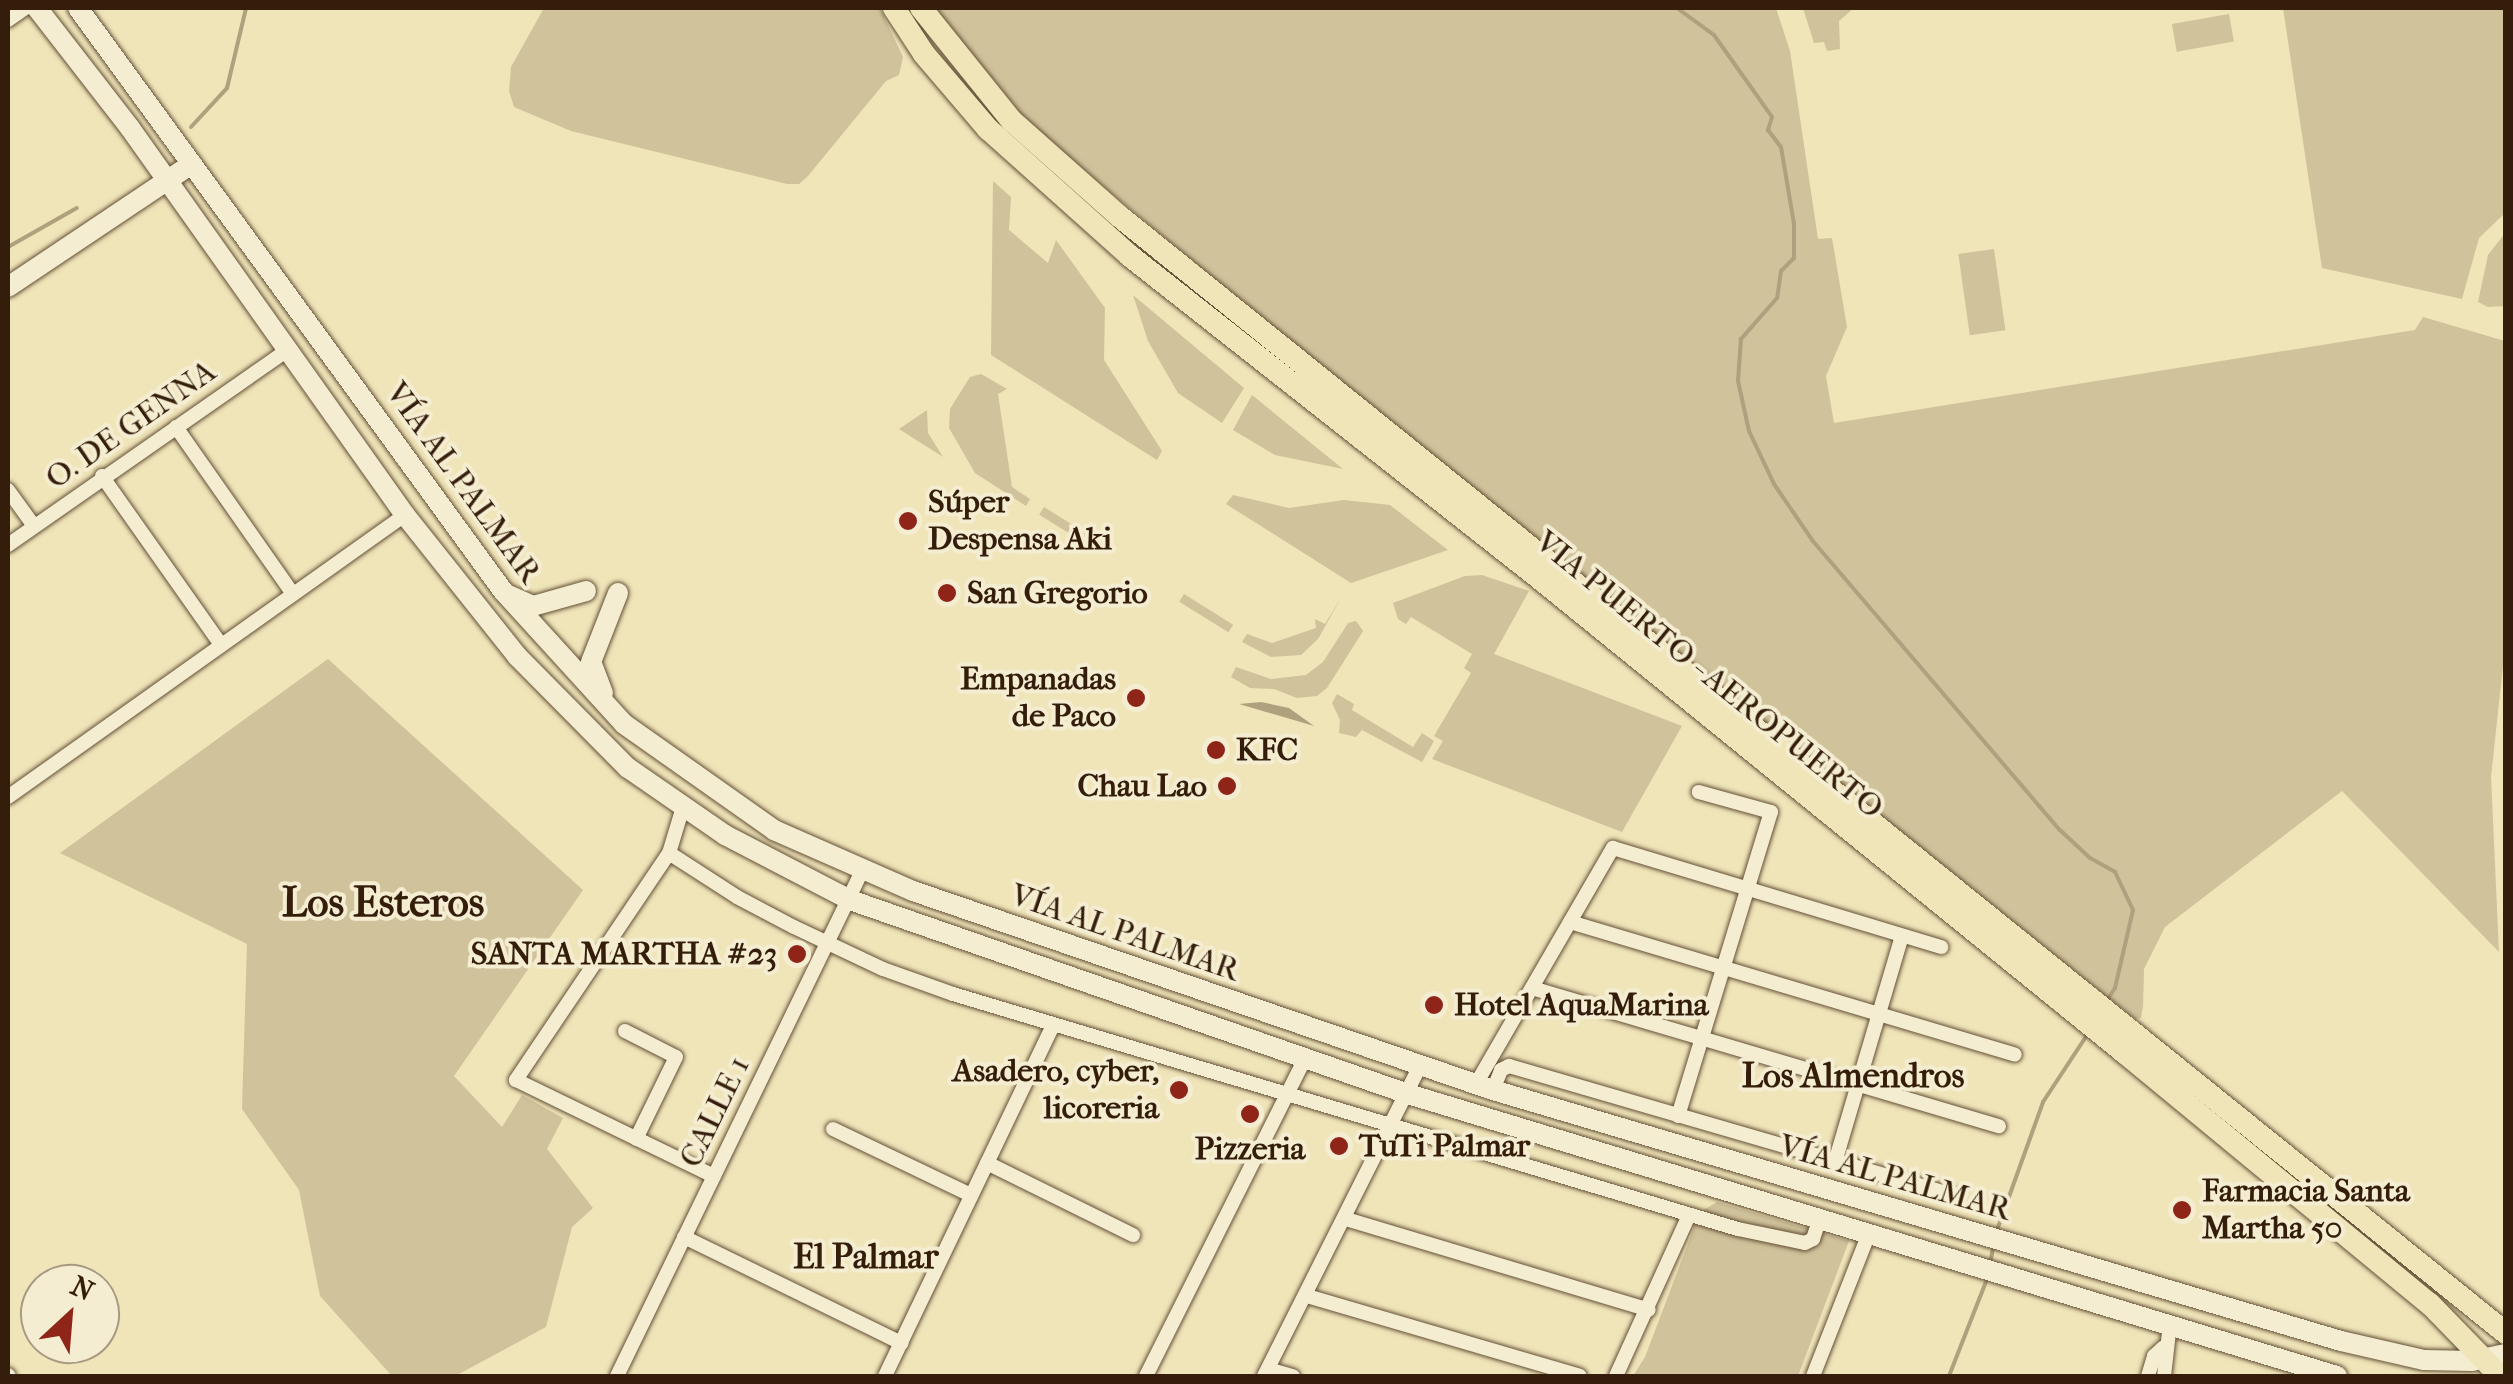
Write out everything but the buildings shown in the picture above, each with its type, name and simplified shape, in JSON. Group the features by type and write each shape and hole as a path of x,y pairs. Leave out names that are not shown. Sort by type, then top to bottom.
{"main road":[{"name":"VÍA AL PALMAR","path":"37,8 405,514 517,656 572,716 628,768 784,868 850,900 1408,1094 2334,1376"},
{"name":"VÍA AL PALMAR","path":"78,8 503,592 624,724 774,830 862,871 1485,1087 2341,1341 2424,1360 2494,1357"},
{"name":"VIA PUERTO - AEROPUERTO","path":"894,8 924,54 988,130 1130,256 2060,987"},
{"name":"VIA PUERTO - AEROPUERTO","path":"921,8 981,87 1046,155 2130,1044 2506,1333"},
{"path":"8,286 192,164"},
{"path":"503,592 533,606 586,591"},
{"path":"618,593 591,662 596,682 624,724"},
{"name":"VIA PUERTO - AEROPUERTO","path":"2130,1044 2494,1357 2500,1376"}],"street":[{"path":"8,20 25,8"},
{"name":"O. DE GENNA","path":"8,545 286,351"},
{"path":"176,427 293,594"},
{"path":"102,476 222,645"},
{"path":"8,490 34,526"},
{"path":"8,797 405,514"},
{"path":"1678,1116 1771,812 1699,792"},
{"path":"684,807 669,852 516,1080 714,1176"},
{"path":"1485,1087 1532,988 1613,848 1941,947"},
{"path":"669,852 737,897 883,969 1053,1025 1795,1244 1813,1238 1819,1221"},
{"name":"CALLE 1","path":"617,1376 862,871"},
{"path":"1570,922 2015,1055"},
{"path":"1835,1162 1902,936"},
{"path":"1532,988 1999,1126"},
{"path":"888,1375 1053,1025"},
{"path":"625,1031 676,1056 636,1138"},
{"path":"1146,1376 1305,1058"},
{"path":"1292,1376 1266,1373 1420,1066"},
{"path":"1485,1087 1509,1066 1957,1196"},
{"path":"833,1129 971,1195"},
{"path":"987,1162 1133,1235"},
{"path":"1616,1376 1689,1214"},
{"path":"1346,1218 1649,1310"},
{"path":"1813,1376 1868,1236"},
{"path":"684,1238 901,1343"},
{"path":"1307,1296 1580,1376"},
{"path":"2148,1376 2154,1356 2164,1346 2170,1323"},
{"path":"2334,1376 2341,1341"},
{"path":"2164,1346 2168,1360 2164,1376"}],"shaded area":[{"path":"544,8 880,8 903,57 899,75 886,81 808,176 799,184 787,184 571,131 514,107 509,91 511,67"},
{"path":"935,8 1776,8 1790,51 1818,239 1832,238 1847,327 1826,376 1834,423 2415,330 2423,317 2505,341 2506,638 2491,777 2499,952 2342,791 2165,927 2144,969 2141,1018 2135,1019 1294,345 1085,171 1021,114"},
{"path":"1803,8 1854,8 1839,21 1840,49 1827,51 1824,42 1814,43"},
{"path":"2283,8 2505,8 2505,213 2479,238 2462,299 2322,268"},
{"path":"2229,14 2234,42 2177,52 2172,24"},
{"path":"993,181 1011,197 1009,230 1048,263 1056,240 1105,308 1104,360 1162,451 1157,460 991,355"},
{"path":"2505,233 2505,306 2488,307 2478,302 2488,255"},
{"path":"1994,249 2005,330 1970,335 1958,254"},
{"path":"1133,295 1244,388 1222,423 1178,393 1148,341"},
{"path":"981,374 1007,389 998,394 1012,487 1030,499 1026,506 975,473 949,428 950,409 970,377"},
{"path":"1252,395 1343,469 1275,455 1233,430"},
{"path":"927,410 928,433 943,457 899,429"},
{"path":"1233,495 1289,508 1344,500 1390,505 1448,550 1351,583 1226,504"},
{"path":"1044,507 1093,538 1088,545 1039,515"},
{"path":"1482,575 1529,591 1494,654 1682,726 1622,832 1432,759 1443,741 1434,736 1471,673 1464,668 1472,654 1411,617 1406,624 1398,619 1393,603 1465,576"},
{"path":"1184,594 1233,625 1228,632 1179,602"},
{"path":"1341,598 1318,639 1301,655 1271,657 1242,642 1247,634 1272,643 1316,628 1315,619 1325,624"},
{"path":"1356,621 1363,631 1327,688 1317,696 1297,698 1274,689 1250,688 1231,677 1236,667 1271,679 1306,675 1323,662 1348,623"},
{"path":"328,659 583,890 454,1076 502,1127 522,1095 563,1118 547,1149 593,1208 572,1227 546,1327 455,1376 392,1376 320,1296 299,1190 242,1109 247,944 60,853"},
{"path":"1337,694 1354,704 1352,710 1413,747 1422,733 1434,741 1422,762 1362,730 1356,737 1339,733 1340,720 1332,703"},
{"path":"1261,702 1289,708 1314,726 1239,704"},
{"path":"1717,1202 1849,1241 1798,1376 1633,1376 1645,1357 1700,1212"}],"waterway":[{"path":"191,127 227,88 246,8"},
{"path":"1677,8 1714,35 1772,117 1768,130 1781,147 1794,224 1794,258 1781,271 1777,298 1741,339 1738,381 1749,431 1774,484 1812,540 2060,830 2090,858 2115,872 2133,910 2115,988 2106,1002"},
{"path":"8,247 77,208"},
{"path":"1997,1230 2043,1102 2089,1032"},
{"path":"1990,1264 1994,1244"},
{"path":"1949,1376 1987,1279"}],"place":[{"name":"Súper Despensa Aki","path":"908,521"},
{"name":"San Gregorio","path":"947,593"},
{"name":"Empanadas de Paco","path":"1136,698"},
{"name":"KFC","path":"1216,750"},
{"name":"Chau Lao","path":"1227,786"},
{"name":"SANTA MARTHA #23","path":"797,954"},
{"name":"Hotel AquaMarina","path":"1434,1005"},
{"name":"Asadero, cyber, licoreria","path":"1179,1090"},
{"name":"Pizzeria","path":"1250,1114"},
{"name":"TuTi Palmar","path":"1339,1146"},
{"name":"Farmacia Santa Martha 50","path":"2182,1210"}],"district":[{"name":"Los Esteros","path":"383,903"},
{"name":"Los Almendros","path":"1853,1076"},
{"name":"El Palmar","path":"866,1257"}]}
